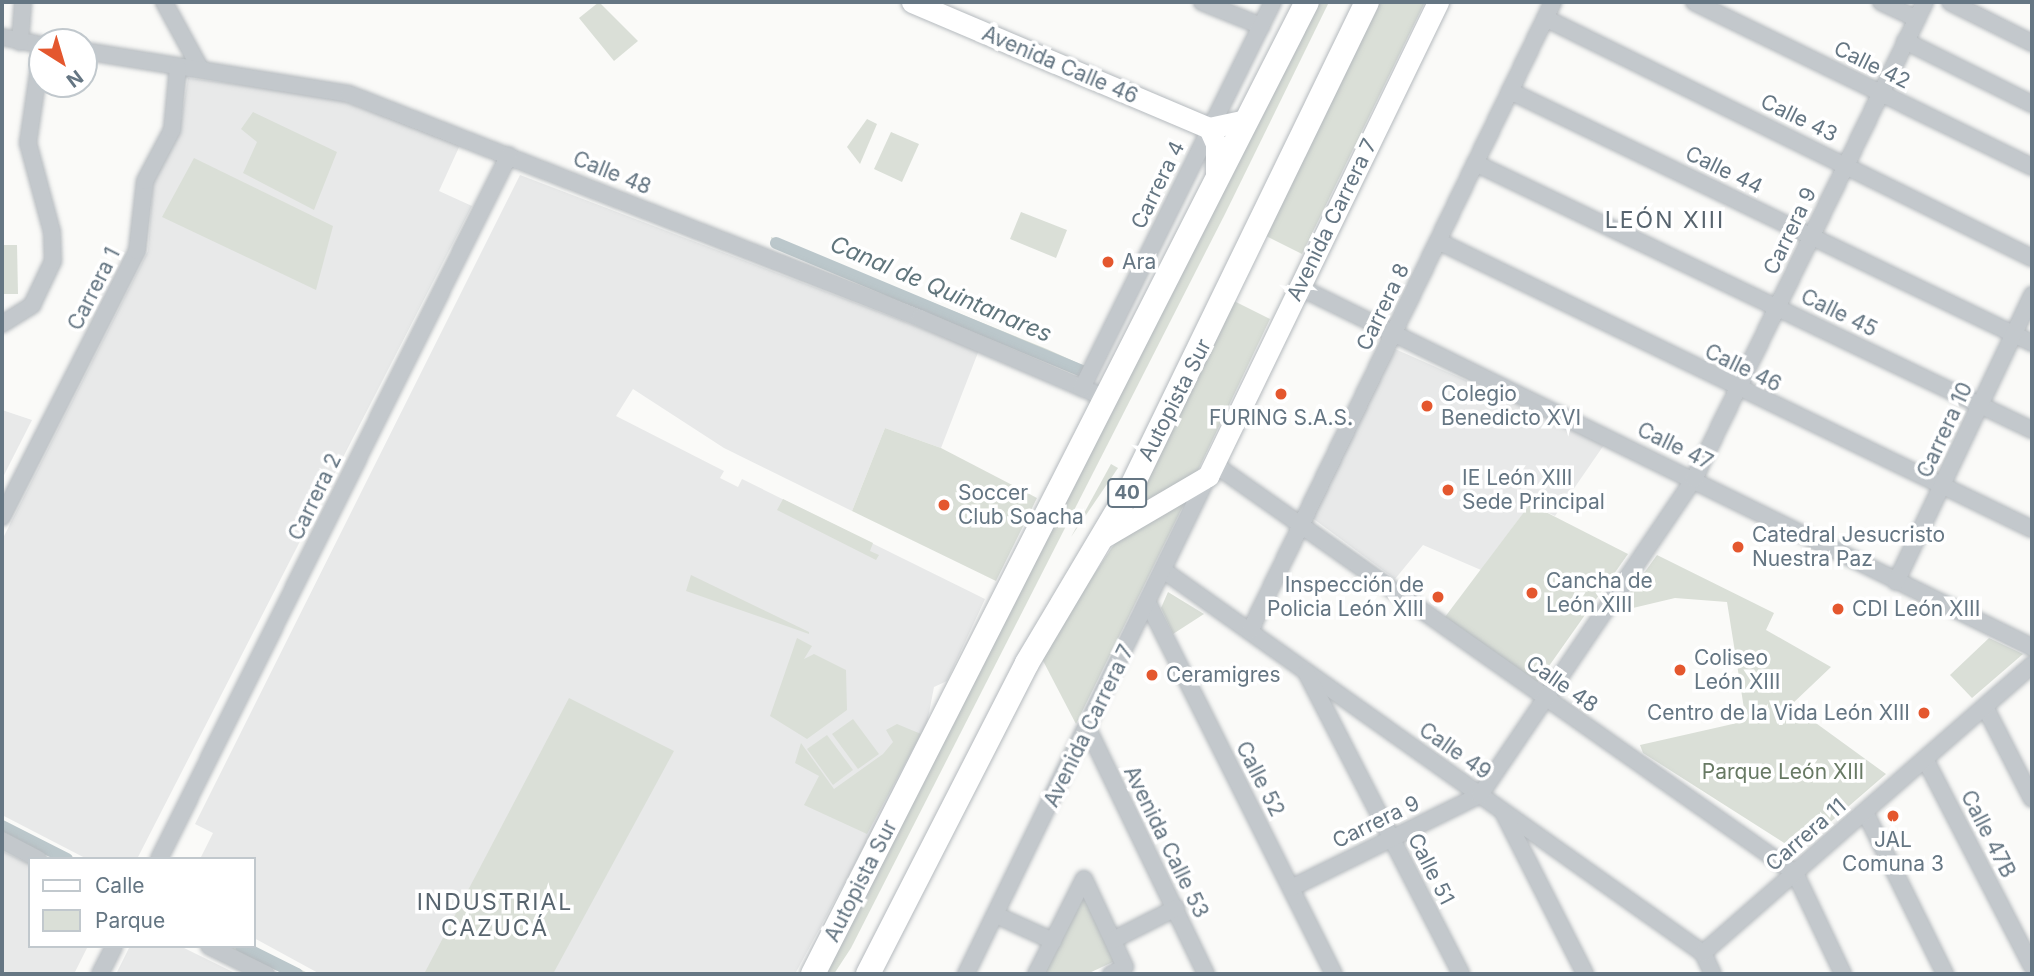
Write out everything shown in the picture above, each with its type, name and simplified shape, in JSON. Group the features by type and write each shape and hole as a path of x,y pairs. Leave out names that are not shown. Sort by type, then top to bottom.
{"highway":[{"name":"Autopista Sur","path":"813,974 1307,2"},
{"name":"Autopista Sur","path":"868,974 1027,663 1104,537 1278,195 1367,2"}],"main road":[{"name":"Avenida Calle 46","path":"912,2 1209,128"},
{"name":"Avenida Carrera 7","path":"1211,470 1438,2"},
{"path":"1216,183 1216,144 1209,128 1247,120"},
{"path":"1104,537 1211,470"}],"street":[{"path":"20,43 23,2"},
{"path":"164,2 201,71"},
{"path":"1202,2 1261,26"},
{"name":"Carrera 4","path":"1082,388 1273,2"},
{"name":"Carrera 8","path":"1250,631 1553,2"},
{"name":"Calle 42","path":"1694,2 2032,167"},
{"path":"1881,2 1917,19"},
{"name":"Carrera 9","path":"1291,888 1480,794 1694,479 1925,2"},
{"path":"1950,2 2032,43"},
{"name":"Calle 43","path":"1545,18 2032,258"},
{"path":"2,37 28,44"},
{"path":"1905,41 2032,104"},
{"name":"Calle 48","path":"98,54 349,94 509,155 1106,398"},
{"name":"Carrera 1","path":"2,517 138,251 145,181 172,130 178,68"},
{"name":"Calle 44","path":"1510,91 2032,343"},
{"path":"2,324 32,305 53,261 52,232 28,143 34,98"},
{"name":"Carrera 2","path":"160,857 509,155"},
{"name":"Calle 45","path":"1475,163 2032,430"},
{"name":"Calle 46","path":"1438,241 1736,388 2032,529"},
{"name":"Calle 47","path":"1298,287 2032,647"},
{"name":"Carrera 10","path":"1896,582 2032,295"},
{"name":"Calle 48","path":"1211,470 1301,525 1794,873 1843,974"},
{"name":"Avenida Carrera 7","path":"966,974 1088,729 1211,470"},
{"name":"Calle 49","path":"1164,570 1703,953 1713,974"},
{"name":"Calle 52","path":"1148,603 1334,974"},
{"name":"Carrera 11","path":"1703,953 2032,666"},
{"name":"Calle 51","path":"1305,670 1461,974"},
{"path":"1985,707 2032,799"},
{"name":"Avenida Calle 53","path":"1088,729 1206,974"},
{"name":"Calle 47B","path":"1925,759 2032,966"},
{"path":"1502,810 1585,974"},
{"path":"1865,812 1945,974"},
{"path":"2,840 34,857"},
{"path":"1036,974 1084,879 1112,940 1118,971"},
{"path":"1112,940 1176,908"},
{"path":"996,915 1052,941"},
{"path":"100,974 113,948"},
{"path":"213,948 266,974"}],"shaded area":[{"path":"188,78 330,96 460,145 439,191 472,206 138,857 83,857 2,815 2,540 148,251 153,180 181,121"},
{"path":"520,175 979,350 941,448 885,428 852,511 724,448 633,389 616,416 724,471 720,478 738,487 742,479 985,599 947,681 934,687 925,734 795,974 320,974 256,939 256,857 201,857 213,833 195,824"},
{"name":"IE León XIII Sede Principal","path":"1395,349 1606,442 1555,516 1530,504 1481,570 1423,545 1395,579 1311,517"},
{"path":"2,410 32,420 2,479"},
{"path":"2,851 28,863 28,948 87,948 74,974 2,974"},
{"path":"129,948 184,948 237,974 116,974"}],"green space":[{"path":"599,2 638,41 614,61 579,18"},
{"path":"1315,2 1329,2 1225,214 851,948 834,974 826,974"},
{"path":"1376,2 1425,2 1302,254 1266,236"},
{"path":"253,112 337,152 314,210 243,173 257,142 241,129"},
{"path":"867,119 877,124 860,164 847,147"},
{"path":"891,132 919,144 902,182 874,169"},
{"path":"194,158 333,226 316,290 162,217"},
{"path":"1021,212 1067,230 1056,258 1010,239"},
{"path":"771,237 1091,369 1086,379 773,246"},
{"path":"2,245 17,245 18,294 2,294"},
{"path":"1234,301 1270,319 1192,483 1128,512"},
{"name":"Soccer Club Soacha","path":"885,428 941,448 1037,498 996,581 852,511"},
{"path":"1111,464 1118,468 1071,537"},
{"path":"1188,496 1076,724 1040,655 1119,537"},
{"path":"783,499 873,543 870,551 879,555 876,560 777,510"},
{"name":"Cancha de León XIII","path":"1530,504 1628,554 1537,683 1445,617"},
{"name":"Parque León XIII","path":"1657,555 1774,613 1766,630 1831,667 1791,705 1886,774 1797,851 1643,753 1640,745 1746,721 1727,602 1675,598 1616,612"},
{"path":"691,575 809,632 809,634 686,591"},
{"path":"1168,592 1204,614 1173,634 1161,608"},
{"path":"797,638 812,646 804,659 814,654 846,670 847,710 807,739 770,716"},
{"path":"1989,638 2023,654 1972,698 1950,675"},
{"path":"569,698 674,751 553,974 424,974"},
{"path":"853,719 879,754 858,769 832,734"},
{"path":"897,724 921,734 867,834 804,805 819,776 795,763 801,743 834,789 883,754 893,742 886,730"},
{"path":"827,735 853,770 833,785 807,749"},
{"path":"1083,895 1115,961 1087,974 1044,974"},
{"path":"229,948 256,948 310,974 284,974"}],"waterway":[{"name":"Canal de Quintanares","path":"776,243 1089,374"},
{"path":"2,826 63,857"},
{"path":"245,948 297,974"}],"place":[{"name":"Ara","path":"1108,262"},
{"name":"FURING S.A.S.","path":"1281,394"},
{"name":"Colegio Benedicto XVI","path":"1427,406"},
{"name":"IE León XIII Sede Principal","path":"1448,490"},
{"name":"Soccer Club Soacha","path":"944,505"},
{"name":"Catedral Jesucristo Nuestra Paz","path":"1738,547"},
{"name":"Cancha de León XIII","path":"1532,593"},
{"name":"Inspección de Policia León XIII","path":"1438,597"},
{"name":"CDI León XIII","path":"1838,609"},
{"name":"Coliseo León XIII","path":"1680,670"},
{"name":"Ceramigres","path":"1152,675"},
{"name":"Centro de la Vida León XIII","path":"1924,713"},
{"name":"JAL Comuna 3","path":"1893,816"}],"district":[{"name":"LEÓN XIII","path":"1665,220"},
{"name":"INDUSTRIAL CAZUCÁ","path":"495,915"}]}
